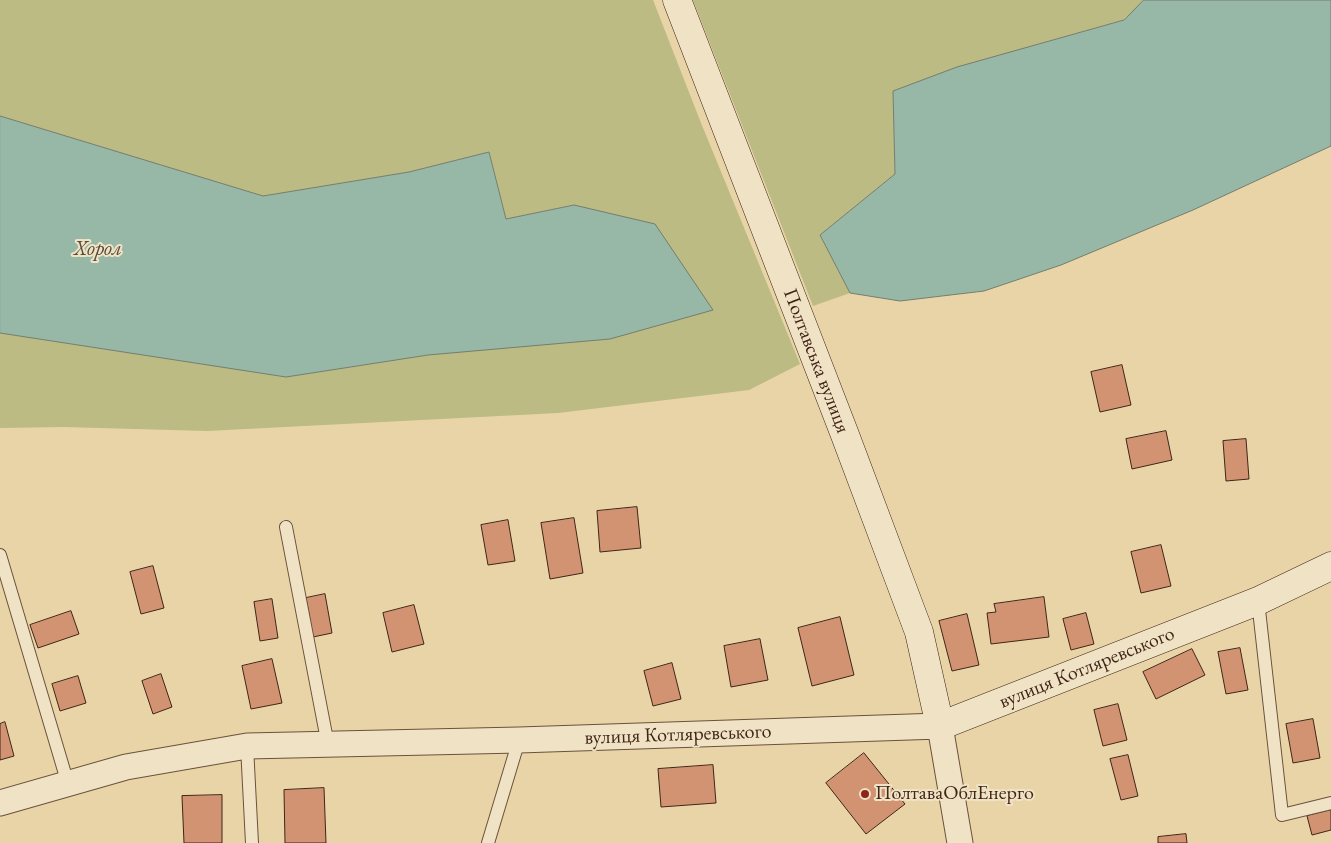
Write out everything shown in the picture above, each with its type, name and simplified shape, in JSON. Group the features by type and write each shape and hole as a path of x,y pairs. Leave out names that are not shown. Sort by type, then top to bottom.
{"street":[{"name":"Полтавська вулиця","path":"676,0 919,632 940,726"},
{"name":"вулиця Котляревського","path":"0,803 126,767 247,746 519,740 940,726 1258,600 1331,566"},
{"path":"940,726 960,843"}],"lane":[{"path":"286,527 328,744"},
{"path":"0,555 68,784"},
{"path":"1258,600 1282,815 1331,803"},
{"path":"488,843 519,740"},
{"path":"247,746 252,843"}],"green space":[{"path":"0,0 653,0 701,123 800,364 749,390 558,413 207,431 64,427 0,428 0,333 286,377 428,355 574,205 506,219 489,152 409,172 263,196 0,116"},
{"path":"693,0 1144,0 1124,20 1049,41 893,91 895,174 820,235 850,293 813,306"}],"water":[{"path":"1144,0 1331,0 1331,146 1193,210 1061,265 984,291 900,301 850,293 820,235 895,174 893,91 957,67 1124,20"},
{"name":"Хорол","path":"0,116 263,196 409,172 489,152 506,219 574,205 655,224 713,310 610,339 428,355 286,377 0,333"}],"building":[{"path":"1122,365 1131,405 1100,412 1091,372"},
{"path":"1166,431 1172,460 1132,469 1126,439"},
{"path":"1246,439 1249,479 1226,481 1223,441"},
{"path":"637,507 641,548 600,552 597,511"},
{"path":"574,518 583,573 550,579 541,523"},
{"path":"508,520 515,561 488,565 481,525"},
{"path":"1161,545 1171,586 1141,593 1131,552"},
{"path":"153,566 164,608 141,614 130,572"},
{"path":"325,594 332,633 313,637 306,598"},
{"path":"1044,597 1049,637 991,644 987,613 996,612 994,604"},
{"path":"272,599 278,638 260,641 254,602"},
{"path":"414,605 424,644 392,652 383,613"},
{"path":"71,611 79,634 38,648 30,625"},
{"path":"1086,613 1094,644 1071,650 1063,619"},
{"path":"967,614 979,665 952,671 939,621"},
{"path":"840,617 854,675 812,686 798,628"},
{"path":"760,639 768,680 731,687 724,646"},
{"path":"1240,648 1248,690 1226,694 1218,652"},
{"path":"1192,649 1205,675 1156,699 1143,672"},
{"path":"272,659 282,703 251,709 242,666"},
{"path":"672,663 681,699 653,706 644,671"},
{"path":"161,674 172,707 153,714 142,681"},
{"path":"78,676 86,703 60,711 52,684"},
{"path":"1118,704 1127,740 1103,746 1094,710"},
{"path":"1313,719 1320,758 1293,763 1286,724"},
{"path":"5,722 14,756 0,760 0,724"},
{"name":"ПолтаваОблЕнерго","path":"864,753 905,804 866,834 826,783"},
{"path":"1128,755 1138,796 1121,800 1110,759"},
{"path":"713,765 716,803 661,807 658,769"},
{"path":"324,788 326,843 285,843 284,790"},
{"path":"222,795 222,843 184,843 182,796"},
{"path":"1331,810 1331,830 1312,835 1307,816"},
{"path":"1186,834 1187,843 1158,843 1158,837"}],"place":[{"name":"ПолтаваОблЕнерго","path":"865,794"}]}
